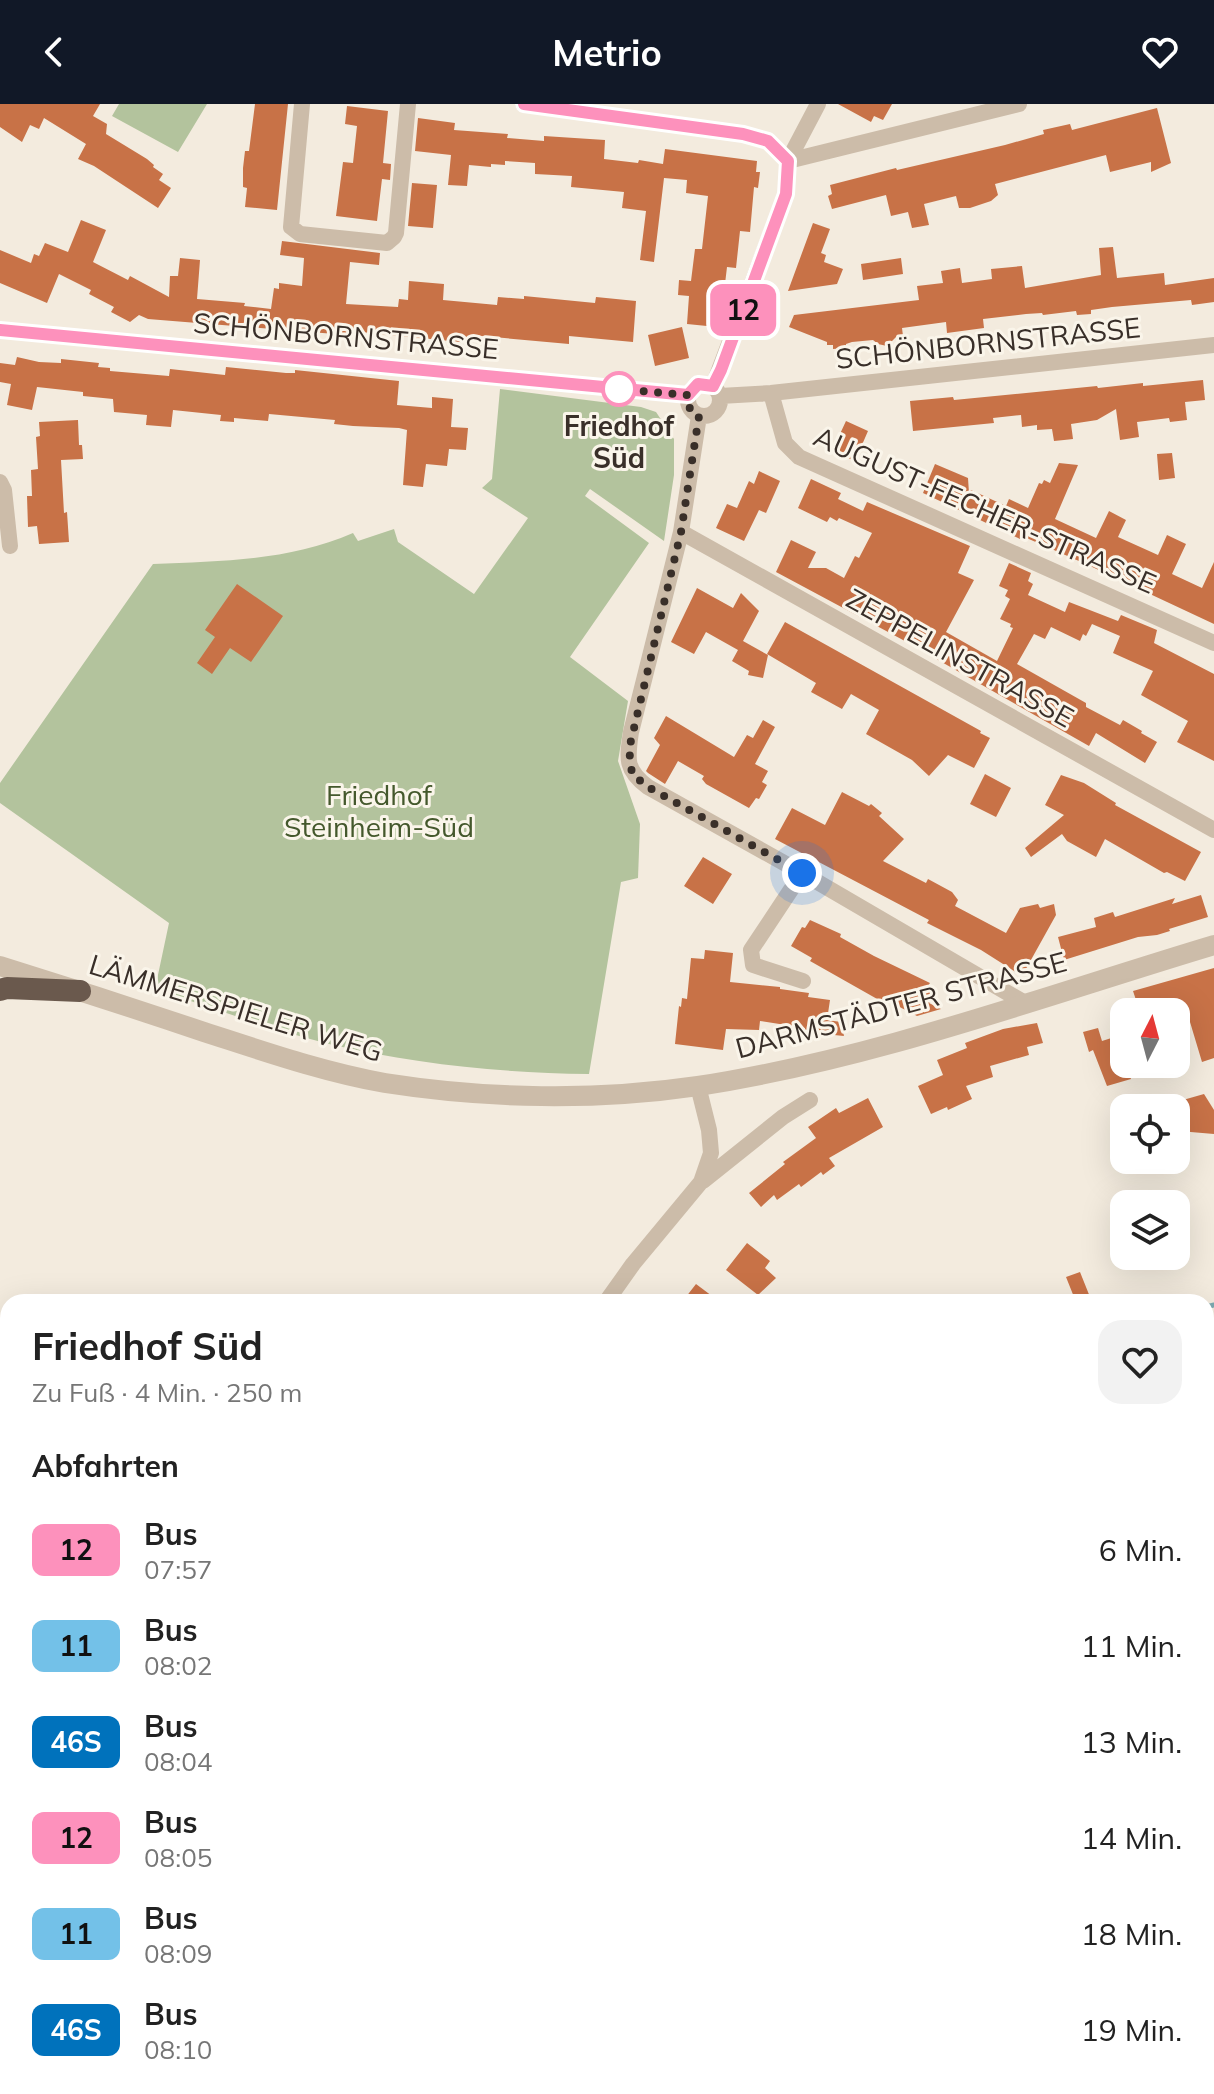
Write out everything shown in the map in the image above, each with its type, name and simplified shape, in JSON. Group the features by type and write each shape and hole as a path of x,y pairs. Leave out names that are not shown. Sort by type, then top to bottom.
{"highway":[{"path":"0,990 80,991"}],"street":[{"path":"302,104 291,227 300,234 387,243 396,233 408,104"},
{"path":"523,104 743,134 768,141 788,161"},
{"path":"688,395 690,410 699,416 708,416 716,410 721,370 786,194 788,161 818,104"},
{"path":"788,161 1019,104"},
{"name":"SCHÖNBORNSTRASSE","path":"0,330 688,395 698,384 716,391 771,393 1214,345"},
{"name":"AUGUST-FECHER-STRASSE","path":"771,393 785,443 799,457 1214,643"},
{"path":"699,416 681,532 631,732 629,760 632,774 648,787 1025,1003"},
{"path":"0,482 4,490 10,546"},
{"name":"ZEPPELINSTRASSE","path":"681,532 1214,830"},
{"path":"802,873 751,950 753,965 803,981"},
{"name":"DARMSTÄDTER STRASSE","path":"698,1086 815,1062 1025,1003 1214,945"},
{"name":"LÄMMERSPIELER WEG","path":"0,966 296,1061 384,1083 478,1093 564,1096 698,1086"},
{"path":"698,1086 709,1130 711,1153 701,1182"},
{"path":"612,1294 701,1182 783,1117 810,1100"}],"green space":[{"path":"119,104 207,104 178,152 112,116"},
{"name":"Friedhof Steinheim-Süd","path":"500,389 641,407 656,412 674,439 674,475 664,541 590,489 585,496 649,543 570,657 628,701 618,761 640,824 638,878 621,882 589,1074 458,1066 361,1051 285,1032 155,989 169,923 0,803 0,783 153,564 280,554 353,533 358,541 394,529 398,542 474,594 528,518 482,488 492,479"}],"building":[{"path":"0,104 100,104 93,116 107,124 106,134 147,159 163,174 159,180 171,188 158,208 78,159 86,144 44,118 39,129 30,125 22,142 0,127"},
{"path":"255,104 288,104 277,210 245,207 247,188 243,187 243,168 245,151 249,151"},
{"path":"838,104 892,104 883,120 874,116 871,122"},
{"path":"347,106 388,111 383,163 391,164 390,180 382,179 377,221 336,216 343,162 353,163 357,126 345,124"},
{"path":"1157,108 1171,163 1151,172 1151,162 1110,172 1106,155 995,184 998,195 991,201 970,208 959,208 956,196 924,204 929,225 912,228 908,212 891,216 886,195 832,209 828,196 832,194 830,185 1005,145 1044,134 1043,130 1070,124 1072,130"},
{"path":"418,118 455,123 454,130 508,134 507,138 544,141 544,136 605,140 604,159 663,164 665,149 757,161 756,172 760,172 758,188 754,187 750,232 740,231 736,268 727,267 717,327 687,324 689,296 678,295 679,280 691,281 695,249 702,249 708,196 686,193 687,180 664,178 654,262 640,260 646,211 622,208 624,192 571,187 572,176 535,174 535,163 505,161 505,165 491,164 491,167 469,165 467,186 448,185 451,155 415,151"},
{"path":"412,183 437,185 433,228 408,226"},
{"path":"81,220 106,230 93,262 128,280 130,276 169,297 170,276 178,276 180,258 200,260 197,299 245,303 244,306 271,309 274,288 279,289 279,283 302,286 304,258 280,255 282,241 380,253 379,265 350,262 346,304 398,307 399,299 408,300 409,281 444,284 443,300 497,305 498,297 524,299 524,296 595,303 596,297 636,301 633,342 569,336 569,344 471,335 470,343 361,332 360,336 148,319 139,315 130,322 111,312 114,307 89,294 91,290 59,274 47,303 0,283 0,250 31,263 34,254 39,256 45,243 68,252"},
{"path":"813,223 830,229 821,253 826,255 824,262 843,269 837,284 788,291"},
{"path":"1113,247 1117,278 1164,273 1165,285 1214,278 1214,302 1192,305 1191,300 1112,307 1077,315 1076,311 1026,314 983,319 984,328 947,333 946,322 902,328 903,336 896,337 887,346 873,340 852,342 846,344 846,348 833,349 833,345 827,345 827,342 789,327 794,315 919,300 917,286 943,283 941,271 960,268 962,283 992,279 991,269 1022,266 1025,288 1101,275 1099,248"},
{"path":"901,258 903,274 863,280 861,264"},
{"path":"682,327 689,358 655,366 648,335"},
{"path":"17,357 39,362 61,363 61,359 99,363 98,367 110,368 110,371 169,376 170,369 225,375 226,367 286,373 295,373 295,370 399,381 397,405 432,408 432,397 453,399 451,427 468,428 466,450 449,449 447,466 426,464 423,487 403,485 407,430 399,428 334,424 335,420 269,414 268,421 234,418 234,422 220,421 221,415 173,410 171,427 146,425 147,415 114,412 113,399 37,387 32,410 7,405 11,384 0,382 0,363 15,365"},
{"path":"1203,380 1205,400 1185,402 1187,420 1170,422 1169,418 1137,422 1139,437 1120,440 1116,409 1097,420 1071,424 1073,439 1064,440 1054,441 1052,429 1037,430 1037,425 1022,427 1021,415 993,418 994,423 913,431 910,401"},
{"path":"78,420 83,459 61,460 69,542 39,544 37,526 28,527 27,496 32,496 31,470 38,469 36,437 40,436 39,422"},
{"path":"846,421 868,431 855,461 832,451"},
{"path":"1172,453 1175,478 1159,480 1157,454"},
{"path":"1059,463 1078,465 1055,519 1096,538 1109,511 1126,520 1118,537 1158,555 1167,535 1186,544 1172,574 1202,588 1214,562 1214,624 923,493 935,464 968,478 969,493 971,490 1006,506 1009,499 1028,508 1039,483 1042,484 1044,480 1050,483"},
{"path":"759,471 780,481 766,513 759,510 744,541 716,528 727,504 737,508 749,481 754,484"},
{"path":"811,479 841,493 838,499 863,511 867,502 970,546 958,573 974,580 946,632 997,661 1013,628 1000,619 1010,599 1005,596 1008,590 999,586 1009,563 1031,573 1028,581 1033,584 1028,595 1065,612 1069,602 1118,621 1121,615 1157,630 1154,643 1214,674 1214,761 1177,742 1188,721 1141,695 1153,671 1113,653 1120,636 1092,624 1080,641 1051,627 1045,639 1034,634 1017,664 1086,703 1086,707 1120,725 1123,720 1157,742 1145,763 1096,733 1089,746 776,572 791,540 816,552 808,568 826,568 844,578 872,533 839,518 837,521 830,517 827,522 798,508"},
{"path":"237,584 283,616 251,662 230,648 212,674 197,663 215,637 205,630"},
{"path":"697,588 733,608 741,593 759,611 743,641 768,655 763,678 748,675 749,671 732,661 738,650 706,632 694,654 671,642"},
{"path":"785,622 981,731 990,738 974,768 948,755 929,776 912,760 866,734 879,710 851,694 842,709 811,692 816,683 767,654"},
{"path":"666,716 734,757 747,735 753,738 763,720 775,727 755,764 768,771 762,782 767,785 759,799 756,798 749,808 706,784 702,779 704,776 678,761 665,784 648,773 646,771 660,745 654,738"},
{"path":"985,774 1011,788 996,817 970,804"},
{"path":"1061,775 1084,783 1115,805 1201,852 1185,881 1164,873 1105,839 1096,857 1067,841 1062,834 1031,857 1025,848 1064,815 1045,805"},
{"path":"842,792 869,806 871,804 882,813 879,816 904,839 883,861 926,883 928,879 952,892 958,900 955,906 1006,933 1020,908 1054,904 1056,915 1022,976 981,950 927,923 929,920 775,839 792,808 825,825"},
{"path":"703,857 732,874 713,904 684,886"},
{"path":"1201,895 1208,917 1157,935 1138,937 1064,960 1058,937 1096,927 1094,918 1113,912 1115,917 1175,898 1172,904"},
{"path":"810,920 930,983 928,986 936,990 929,1003 941,1009 917,1016 888,1001 886,1004 810,961 812,958 791,946"},
{"path":"705,950 733,953 730,982 780,987 809,993 808,997 830,1000 827,1020 841,1022 844,1036 805,1032 805,1028 760,1021 759,1030 726,1029 723,1050 675,1044 679,1006 682,998 687,999 691,958 704,959"},
{"path":"1214,968 1214,1058 1202,1062 1190,1022 1190,998 1135,998 1133,991"},
{"path":"1037,1023 1043,1043 1027,1047 1029,1055 990,1066 993,1077 966,1086 972,1099 931,1114 918,1086 943,1075 937,1060 967,1048 965,1043 1003,1029"},
{"path":"1098,1028 1102,1041 1110,1038 1110,1078 1131,1079 1107,1086 1093,1050 1089,1052 1083,1032"},
{"path":"1204,1094 1214,1110 1214,1134 1190,1132 1190,1098"},
{"path":"868,1098 883,1127 829,1158 835,1166 823,1175 821,1172 777,1200 774,1195 761,1207 749,1193 816,1138 808,1127 836,1108 839,1113"},
{"path":"747,1243 770,1261 765,1268 776,1278 757,1294 726,1270"},
{"path":"1080,1272 1089,1294 1073,1294 1066,1277"},
{"path":"696,1284 709,1294 688,1294"}],"bus line":[{"name":"12","path":"0,330 688,395 698,384 713,386 786,194 788,161 768,141 743,134 524,104"}],"place":[{"name":"Friedhof Süd","path":"619,389"}],"route":[{"path":"619,389 688,395 690,410 699,416 681,532 631,732 629,749 632,774 648,787 802,873"}]}
